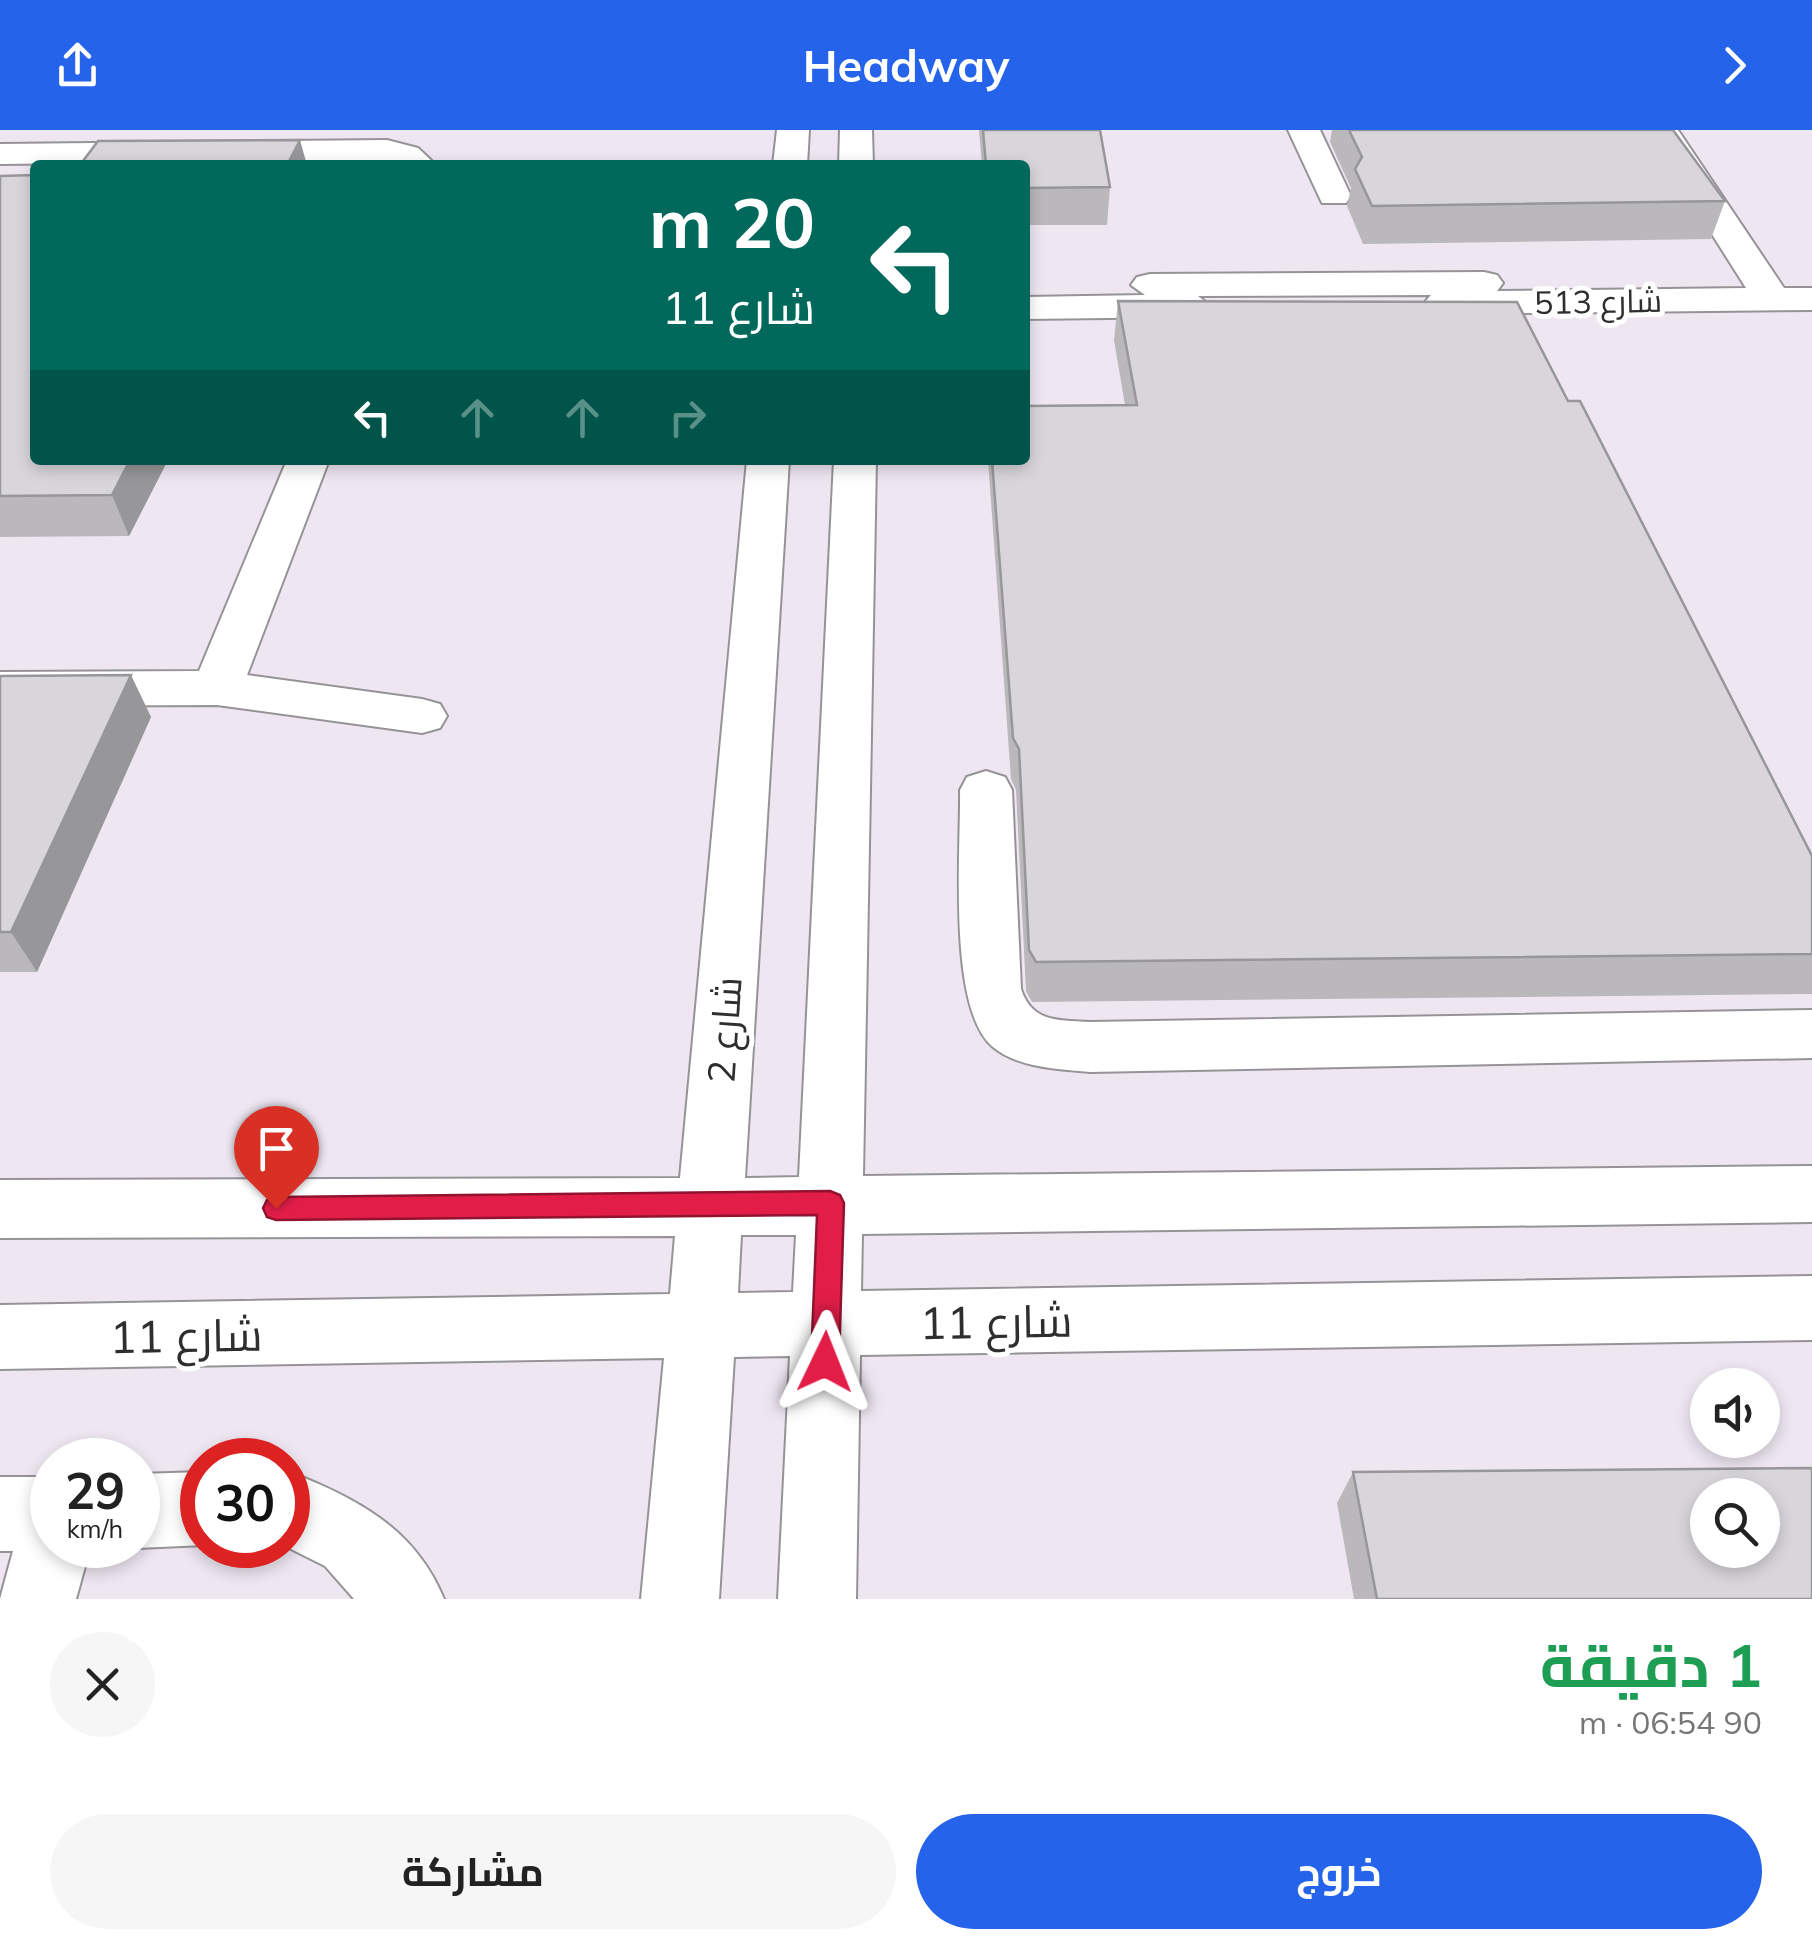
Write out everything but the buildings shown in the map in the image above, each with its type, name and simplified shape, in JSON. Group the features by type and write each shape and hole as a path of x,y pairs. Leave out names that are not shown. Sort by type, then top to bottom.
{"street":[{"path":"790,160 793,130"},
{"path":"856,130 856,160"},
{"path":"1304,130 1334,196"},
{"path":"1662,130 1765,289"},
{"path":"0,154 387,150 412,160"},
{"name":"شارع 513","path":"1030,308 1335,295 1765,289 1812,280"},
{"name":"شارع 513","path":"1030,284 1335,295"},
{"name":"شارع 513","path":"1765,289 1812,299"},
{"path":"217,688 306,465"},
{"name":"شارع 2","path":"680,1599 768,465"},
{"path":"816,1599 855,465"},
{"path":"0,689 217,688 422,716"},
{"path":"986,790 992,989 998,1016 1018,1036 1045,1044 1129,1046 1812,1034"},
{"path":"0,1209 710,1207 1812,1194"},
{"name":"شارع 11","path":"0,1338 1812,1308"},
{"path":"0,1514 30,1514"},
{"path":"310,1518 352,1538 405,1599"},
{"path":"38,1599 47,1568"}],"shaded area":[{"path":"0,130 1812,130 1812,1599 0,1599"}],"route":[{"path":"276,1208 830,1203 825,1362"}]}
